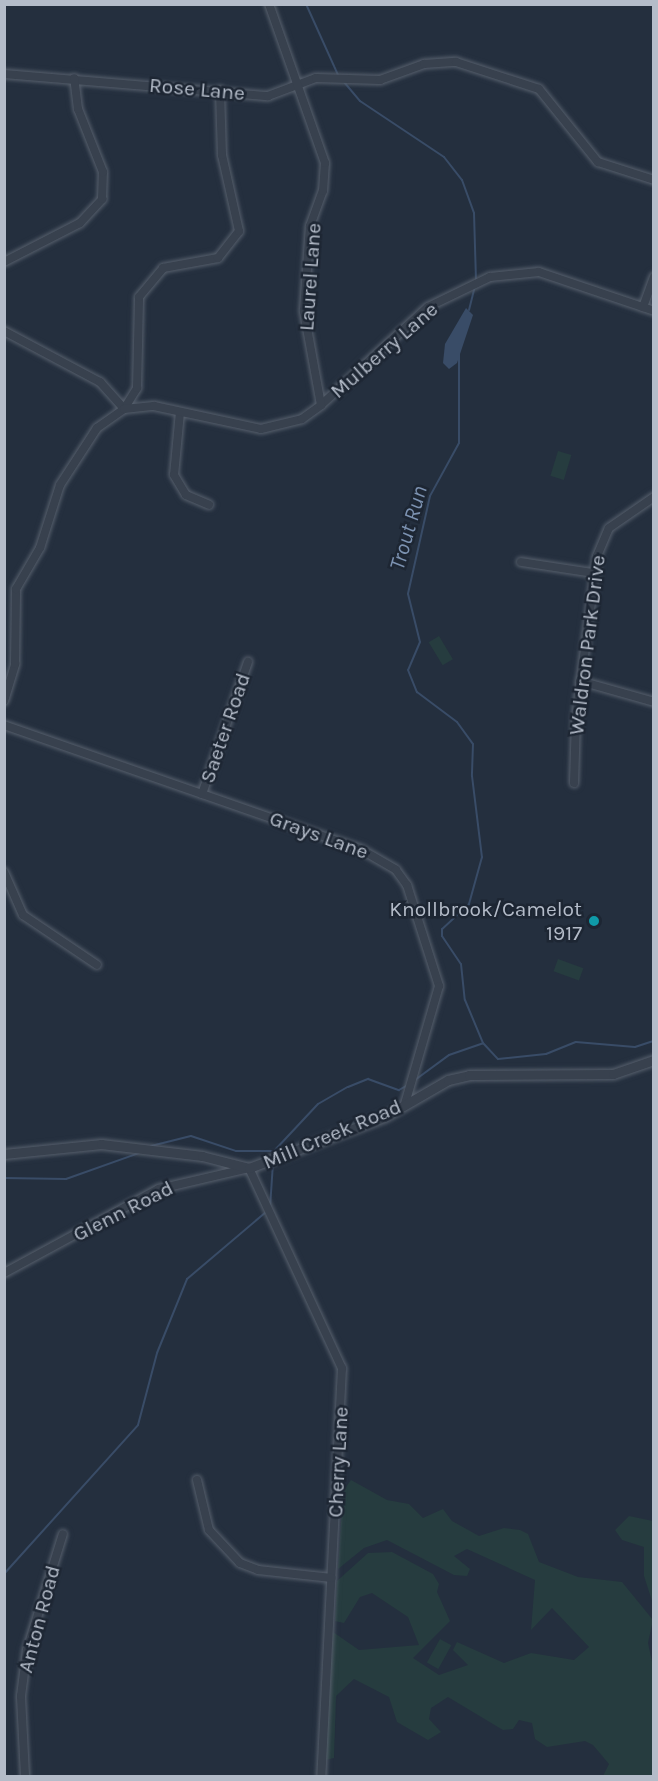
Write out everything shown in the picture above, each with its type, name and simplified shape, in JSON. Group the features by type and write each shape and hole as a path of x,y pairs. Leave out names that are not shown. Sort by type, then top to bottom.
{"street":[{"path":"269,4 301,84"},
{"name":"Rose Lane","path":"4,74 220,90 268,96 301,84 337,77 380,80 440,61 519,79 553,100 598,162 654,180"},
{"path":"4,262 80,223 102,200 103,172 78,109 74,78"},
{"name":"Laurel Lane","path":"301,84 325,163 323,191 310,226 304,311 321,405"},
{"path":"4,701 15,664 16,589 40,548 64,477 97,428 124,409 137,388 139,297 163,268 218,258 239,231 222,155 220,90"},
{"name":"Mulberry Lane","path":"321,405 428,307 480,281 539,272 654,312"},
{"path":"643,307 654,278"},
{"path":"4,331 100,382 124,409"},
{"path":"124,409 154,406 261,429 302,419 321,405"},
{"path":"180,412 174,474 186,495 209,505"},
{"name":"Waldron Park Drive","path":"574,783 580,681 593,573 609,528 654,497"},
{"path":"521,562 593,573"},
{"name":"Saeter Road","path":"202,794 248,662"},
{"path":"580,681 654,702"},
{"name":"Grays Lane","path":"4,725 362,850 396,870 407,885 439,986 405,1104"},
{"path":"4,872 23,915 97,965"},
{"name":"Mill Creek Road","path":"4,1154 101,1144 145,1149 249,1168 405,1104 431,1088 469,1075 613,1074 654,1060"},
{"name":"Cherry Lane","path":"249,1168 342,1368 321,1776"},
{"name":"Glenn Road","path":"4,1273 159,1189 249,1168"},
{"path":"197,1480 209,1530 240,1563 258,1570 332,1578"},
{"name":"Anton Road","path":"26,1776 21,1696 27,1650 63,1534"}],"green space":[{"path":"558,451 571,455 564,480 550,476"},
{"path":"439,636 453,659 443,665 429,642"},
{"path":"558,959 583,968 579,980 554,971"},
{"path":"351,1480 387,1500 409,1504 423,1518 443,1509 452,1521 479,1536 504,1528 520,1530 528,1534 539,1562 578,1577 622,1582 653,1620 648,1643 654,1671 653,1776 603,1776 609,1764 593,1745 585,1741 547,1747 535,1739 532,1723 519,1720 513,1729 503,1730 448,1697 431,1708 429,1719 441,1732 428,1740 397,1722 389,1697 354,1679 336,1696 334,1758 325,1760 333,1632 359,1650 419,1645 408,1617 372,1593 360,1597 344,1623 335,1621 337,1581 368,1553 392,1552 433,1574 439,1584 437,1592 450,1621 413,1658 439,1675 468,1665 453,1650 457,1642 504,1663 531,1653 574,1660 589,1647 552,1608 531,1630 535,1580 467,1549 454,1556 470,1569 467,1576 454,1575 387,1540 364,1548 338,1569 343,1491"},
{"path":"629,1516 653,1521 653,1604 644,1576 644,1547 622,1540 615,1530"},
{"path":"440,1639 451,1645 438,1669 427,1663"}],"water":[{"path":"466,308 473,315 457,363 449,369 443,363 445,344"}],"waterway":[{"name":"Trout Run","path":"306,4 338,75"},
{"name":"Trout Run","path":"344,82 360,101 444,157 462,180 474,213 476,281"},
{"name":"Trout Run","path":"469,310 475,286"},
{"name":"Trout Run","path":"459,344 459,443 430,496 408,594 420,642 408,670 417,692 457,722 473,744 472,776 482,857 469,904 442,929 442,936 461,964 465,1000 483,1043 498,1059 546,1054 576,1042 635,1047 654,1041"},
{"path":"415,1080 449,1055 483,1043"},
{"path":"151,1146 191,1136 236,1151 274,1151 318,1104 348,1087 368,1079 399,1090 408,1085"},
{"path":"4,1178 66,1179 142,1152"},
{"path":"270,1208 273,1163"},
{"path":"4,1574 138,1425 157,1353 187,1279 266,1212"}],"place":[{"name":"Knollbrook/Camelot 1917","path":"594,921"}]}
